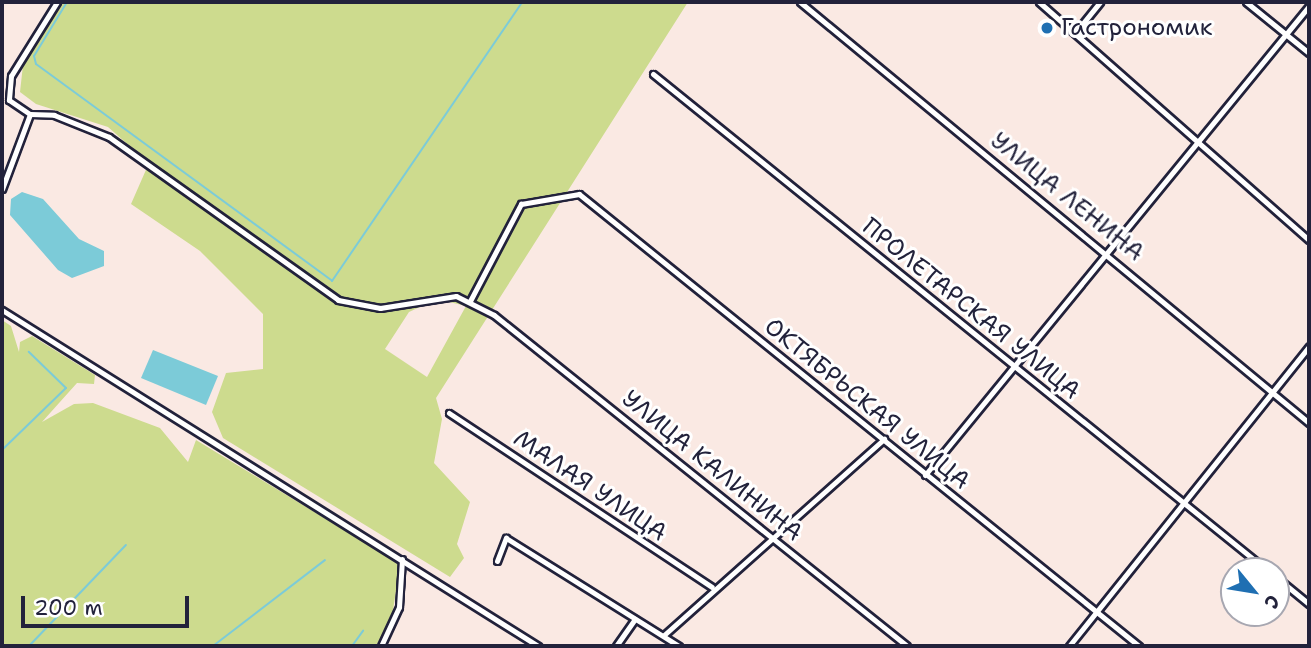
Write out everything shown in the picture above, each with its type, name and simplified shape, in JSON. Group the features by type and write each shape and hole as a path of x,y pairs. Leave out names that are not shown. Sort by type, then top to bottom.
{"street":[{"path":"9,100 11,76 57,2"},
{"name":"УЛИЦА ЛЕНИНА","path":"800,2 1108,253 1309,423"},
{"path":"1039,2 1309,240"},
{"path":"1075,33 1100,2"},
{"path":"1246,2 1309,53"},
{"path":"925,475 1309,6"},
{"name":"ПРОЛЕТАРСКАЯ УЛИЦА","path":"653,74 1250,557"},
{"path":"2,94 30,114 92,127 338,300 380,308 439,296 470,301"},
{"path":"2,189 30,114"},
{"name":"ОКТЯБРЬСКАЯ УЛИЦА","path":"470,301 521,204 571,194 607,214 925,475 1139,646"},
{"name":"УЛИЦА КАЛИНИНА","path":"470,301 494,315 775,537 907,646"},
{"path":"2,310 537,646"},
{"path":"1069,646 1185,505 1270,392 1309,346"},
{"name":"МАЛАЯ УЛИЦА","path":"450,413 712,587"},
{"path":"664,635 712,587 775,537 884,439"},
{"path":"497,561 506,538 679,646"},
{"path":"381,646 399,607 402,559"},
{"path":"1290,589 1309,604"},
{"path":"616,646 635,619"}],"green space":[{"path":"62,2 688,2 436,398 442,419 434,463 470,502 457,544 464,558 450,577 223,438 212,412 226,373 263,369 263,314 200,251 131,204 149,163 108,127 36,104 20,92 23,65","holes":["437,299 466,306 427,377 385,349 409,312"]},
{"path":"2,320 11,326 19,352 20,342 32,336 95,375 94,384 77,383 42,422 74,404 93,403 160,428 188,462 196,440 400,564 392,617 376,646 2,646"}],"water":[{"path":"22,192 43,199 79,239 104,251 104,266 72,278 58,270 10,215 11,199"},
{"path":"153,350 218,376 206,405 141,378"}],"waterway":[{"path":"67,2 34,56 36,64 332,281 522,2"},
{"path":"2,450 66,388 29,352"},
{"path":"29,646 126,545"},
{"path":"213,646 325,560"},
{"path":"352,646 363,631"}],"place":[{"name":"Гастрономик","path":"1047,28"}]}
